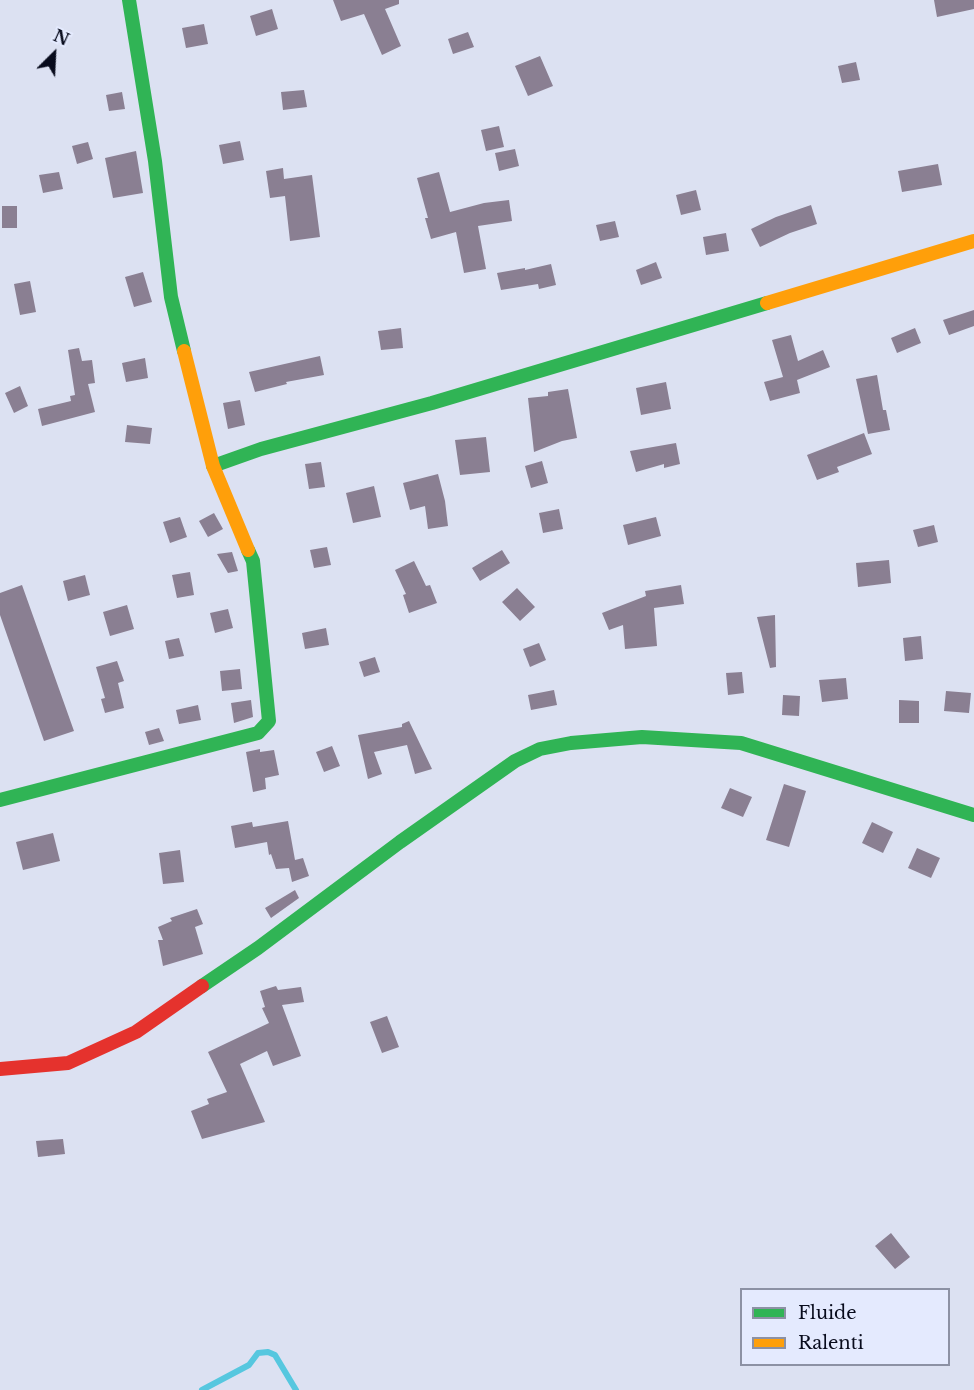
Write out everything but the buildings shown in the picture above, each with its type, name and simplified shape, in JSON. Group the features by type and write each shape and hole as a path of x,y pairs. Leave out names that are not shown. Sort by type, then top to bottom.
{"street":[{"path":"0,800 258,733 266,726 269,710 253,561 213,466 171,297 155,161 129,0"},
{"path":"213,466 261,448 432,403 974,241"},
{"path":"0,1069 68,1062 136,1032 258,948 400,842 515,761 540,749 571,742 642,738 741,743 974,815"}],"waterway":[{"path":"202,1390 249,1365 258,1353 268,1352 275,1355 296,1390"}],"traffic: fast":[{"path":"129,0 155,161 171,297 184,351"},
{"path":"213,466 261,449 432,403 767,303"},
{"path":"0,800 258,733 269,721 253,561 248,550"},
{"path":"202,986 258,948 400,842 515,761 540,749 571,743 642,737 741,743 974,815"}],"traffic: slow":[{"path":"767,303 974,241"},
{"path":"184,351 213,466 248,550"}],"traffic: jam":[{"path":"0,1069 68,1063 136,1032 202,986"}]}
